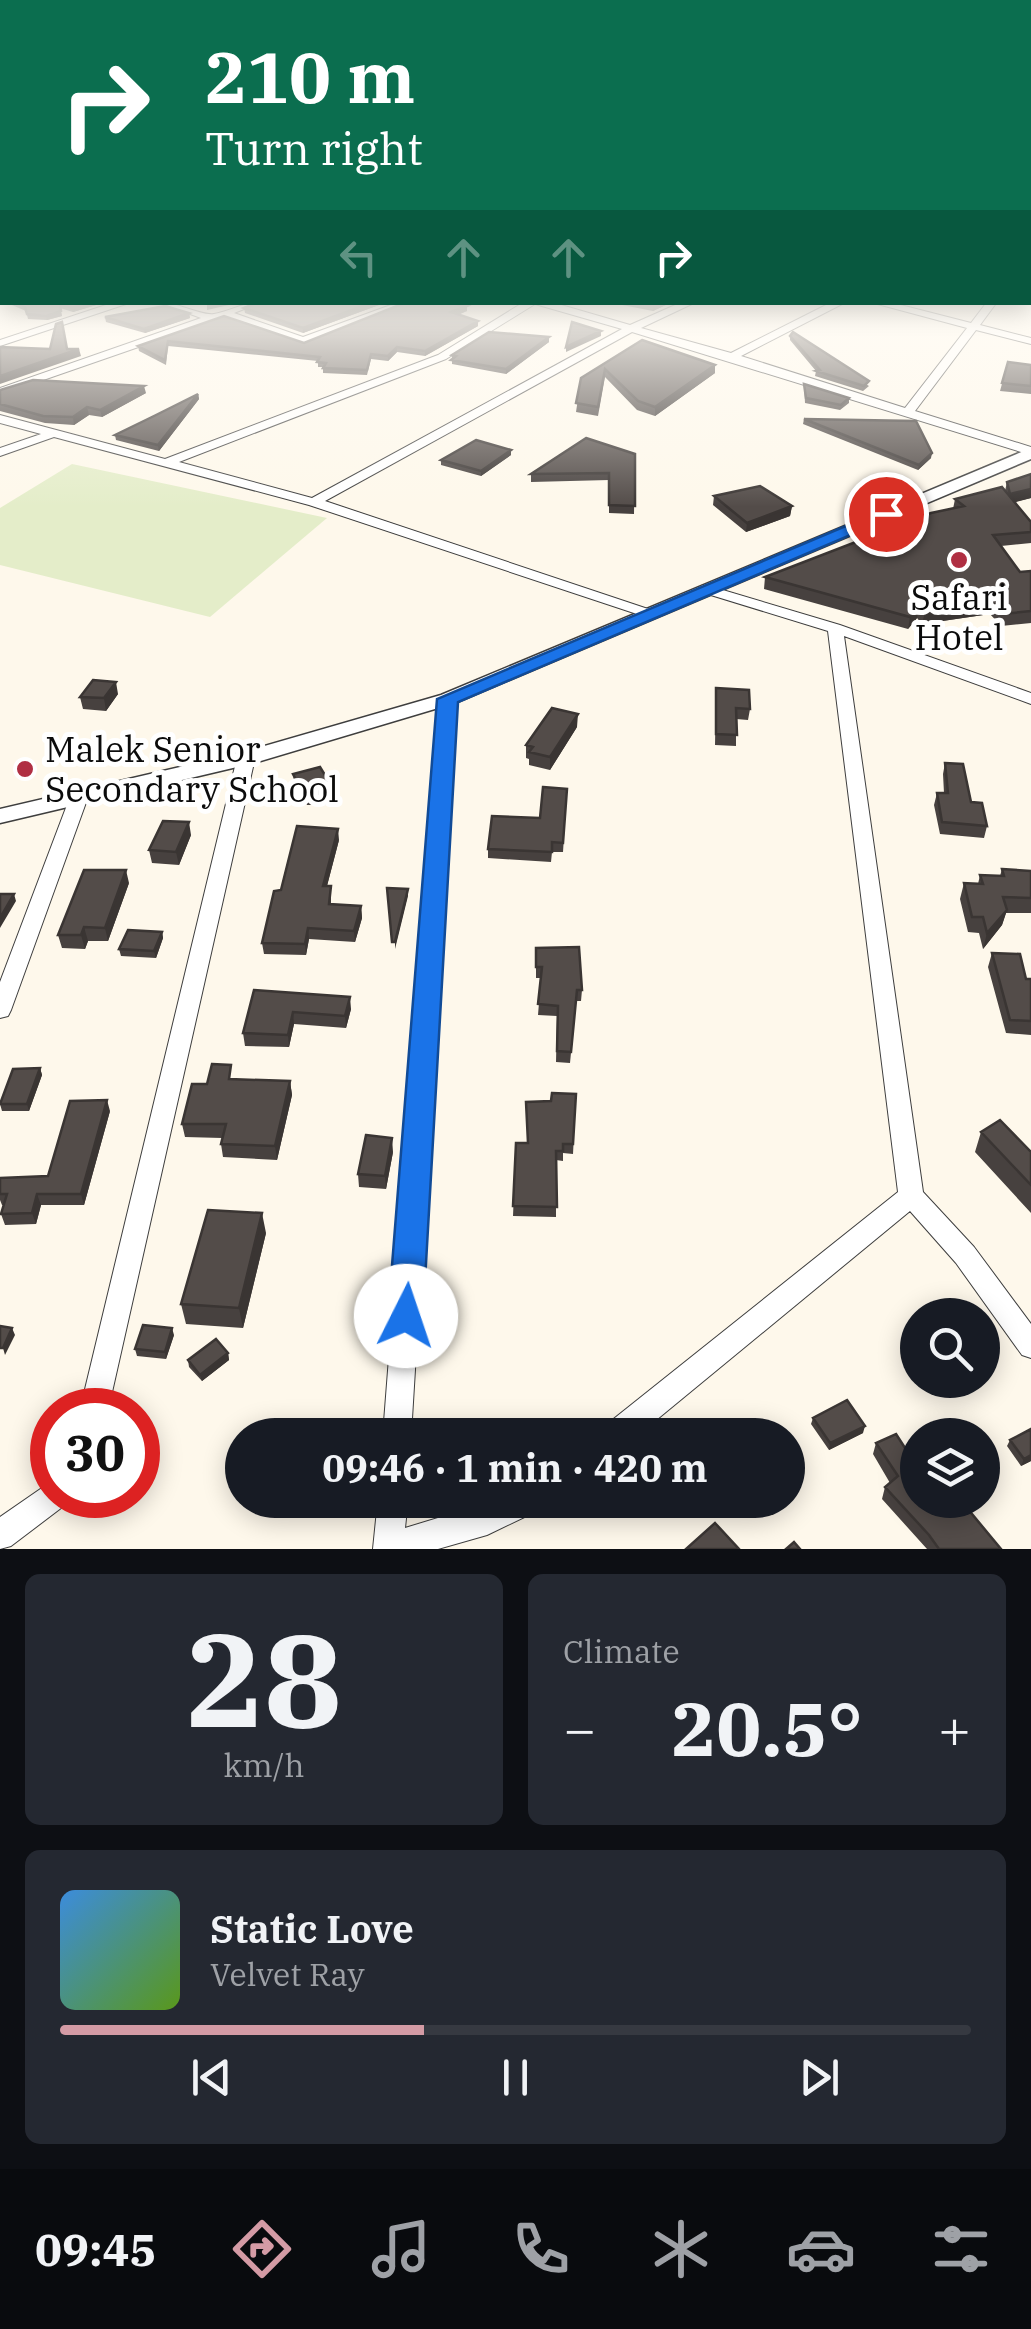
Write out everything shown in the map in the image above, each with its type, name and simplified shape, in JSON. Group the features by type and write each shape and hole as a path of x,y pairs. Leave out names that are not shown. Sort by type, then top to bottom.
{"street":[{"path":"0,392 87,362"},
{"path":"166,463 424,362"},
{"path":"314,502 569,362"},
{"path":"749,362 1031,452"},
{"path":"908,412 948,362"},
{"path":"0,419 314,502 646,613"},
{"path":"0,452 54,433"},
{"path":"0,816 246,758 448,699 1031,452"},
{"path":"706,589 835,628 1031,700"},
{"path":"835,628 910,1196 965,1256 1031,1346"},
{"path":"398,1418 448,699"},
{"path":"99,1388 246,758"},
{"path":"0,1010 79,797"},
{"path":"637,1418 910,1196"},
{"path":"0,1534 30,1513"},
{"path":"392,1518 389,1549 491,1518"}],"green space":[{"path":"72,464 327,518 210,617 0,565 0,508"}],"building":[{"path":"0,362 40,362 0,376"},
{"path":"320,362 369,362 367,370 323,368 326,363"},
{"path":"465,362 515,362 506,369"},
{"path":"606,362 715,365 655,407 638,401 605,369 598,407 576,403 581,378"},
{"path":"813,362 840,362 869,381 864,386 816,371 820,370"},
{"path":"1008,362 1031,365 1031,386 1002,383"},
{"path":"33,380 144,386 100,410 87,407 73,417 43,416 0,404 0,390"},
{"path":"804,384 849,398 841,405 806,398"},
{"path":"198,394 158,445 115,435 154,416"},
{"path":"804,419 916,421 932,453 919,465"},
{"path":"586,438 635,454 635,506 609,505 609,473 531,474"},
{"path":"476,440 511,450 481,471 441,460"},
{"path":"1031,474 1031,489 1010,494 1007,482"},
{"path":"760,486 792,506 747,523 714,496"},
{"path":"1002,487 1031,522 1031,532 993,535 1020,572 1031,571 1031,611 1003,614 992,602 925,612 919,606 910,617 765,577 931,513 964,506 955,499"},
{"path":"93,680 116,682 104,698 80,697"},
{"path":"716,688 749,690 750,709 736,708 737,735 716,734"},
{"path":"552,708 578,714 550,757 529,752 533,747 526,745"},
{"path":"945,763 963,764 971,802 982,803 987,826 942,822 937,793 948,793"},
{"path":"320,767 339,798 306,799 293,774"},
{"path":"543,787 567,789 563,843 552,842 552,852 488,849 492,816 540,818"},
{"path":"163,821 189,822 176,852 149,850"},
{"path":"297,826 338,829 323,886 331,886 329,904 361,906 354,931 308,928 305,944 262,943 274,891 281,890"},
{"path":"1002,869 1031,871 1031,898 1003,897 1007,910 987,933 983,917 972,917 964,883 983,884 980,875 1004,876"},
{"path":"84,870 126,870 105,928 84,927 81,935 58,935"},
{"path":"387,888 408,889 395,942 392,942"},
{"path":"0,894 14,894 0,918"},
{"path":"128,930 162,932 154,951 119,949"},
{"path":"579,947 582,990 577,990 571,1052 557,1051 558,1006 538,1004 542,967 536,967 536,948"},
{"path":"992,953 1020,954 1026,979 1031,979 1031,1021 1010,1020"},
{"path":"254,990 350,997 345,1016 293,1012 288,1035 243,1033"},
{"path":"212,1064 231,1065 229,1079 290,1081 275,1146 221,1144 226,1124 182,1124 192,1084 207,1084"},
{"path":"40,1068 27,1104 0,1104 13,1069"},
{"path":"552,1093 576,1094 573,1144 563,1144 563,1151 556,1151 557,1207 513,1206 516,1143 528,1143 526,1102 551,1101"},
{"path":"107,1100 81,1194 37,1194 32,1213 1,1214 7,1194 0,1194 0,1178 48,1176 70,1101"},
{"path":"1000,1120 1031,1152 1031,1185 981,1132"},
{"path":"366,1135 392,1138 385,1176 358,1174"},
{"path":"208,1210 262,1213 239,1308 181,1304"},
{"path":"143,1325 172,1328 165,1352 135,1349"},
{"path":"0,1326 12,1328 3,1348 0,1348"},
{"path":"216,1339 228,1353 200,1375 188,1360"},
{"path":"847,1400 865,1426 830,1443 813,1418"},
{"path":"1031,1429 1031,1455 1024,1459 1010,1440"},
{"path":"896,1434 900,1440 900,1503 885,1487 898,1476 876,1443"},
{"path":"913,1518 975,1518 1001,1549 939,1549"},
{"path":"715,1523 739,1549 686,1549"}],"place":[{"name":"Safari Hotel","path":"959,560"},
{"name":"Malek Senior Secondary School","path":"25,769"}],"route":[{"path":"406,1316 448,699 886,514"}]}
